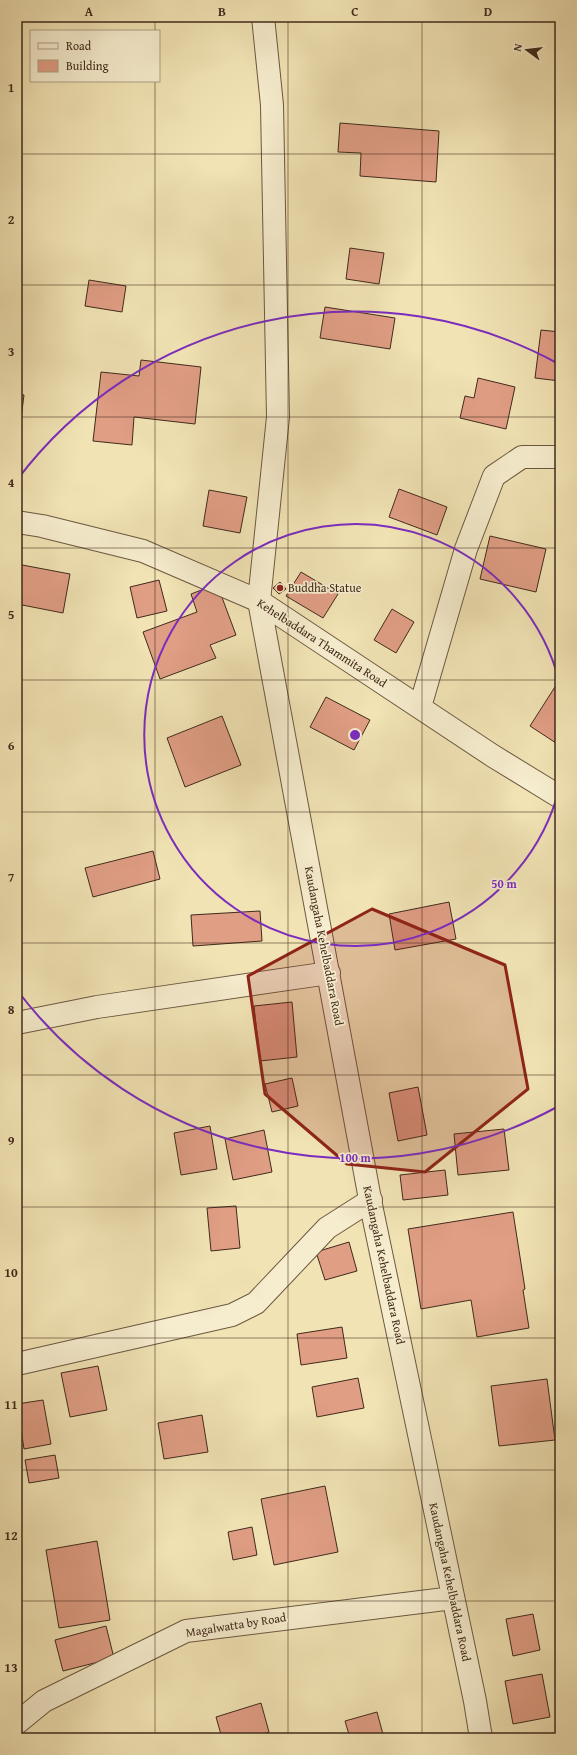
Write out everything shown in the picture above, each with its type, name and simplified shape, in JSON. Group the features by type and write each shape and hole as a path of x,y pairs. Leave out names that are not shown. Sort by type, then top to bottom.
{"street":[{"name":"Kaudangaha Kehelbaddara Road","path":"262,17 272,105 278,417 260,601 371,1200 454,1598 481,1738"},
{"path":"420,707 466,549 494,476 522,457 560,457"},
{"name":"Kehelbaddara Thammita Road","path":"17,522 42,526 143,551 260,601 493,756 560,797"},
{"path":"17,1023 97,1007 329,973"},
{"path":"17,1364 232,1315 256,1303 327,1228 371,1200"},
{"name":"Magalwatta by Road","path":"17,1723 44,1701 186,1631 454,1598"}],"highlighted area":[{"path":"372,909 505,965 528,1089 425,1172 347,1164 265,1094 248,976"}],"building":[{"path":"340,123 439,131 436,182 360,176 361,153 338,152"},
{"path":"350,248 384,253 379,284 346,279"},
{"path":"89,280 126,286 122,312 85,306"},
{"path":"325,307 395,318 390,349 320,338"},
{"path":"541,330 560,332 560,381 535,378"},
{"path":"17,356 21,356 17,389"},
{"path":"141,360 201,367 195,424 134,417 132,445 93,441 101,372 139,376"},
{"path":"478,378 515,387 506,429 460,418 465,396 474,398"},
{"path":"17,394 24,395 20,426 17,426"},
{"path":"399,489 447,507 437,535 389,517"},
{"path":"209,490 247,497 240,533 203,526"},
{"path":"490,536 546,549 536,592 480,579"},
{"path":"17,564 70,574 63,613 17,604"},
{"path":"301,572 338,594 323,618 286,596"},
{"path":"159,580 167,611 137,618 130,587"},
{"name":"Buddha Statue","path":"280,582 286,589 279,594 273,588"},
{"path":"217,584 236,635 210,645 216,658 160,679 143,632 197,612 191,594"},
{"path":"392,609 414,622 396,653 374,640"},
{"path":"560,679 560,744 559,745 530,726"},
{"path":"326,697 370,720 354,750 310,727"},
{"path":"222,716 241,765 185,787 167,738"},
{"path":"153,851 160,879 93,897 85,868"},
{"path":"449,902 456,939 395,950 389,914"},
{"path":"260,911 262,941 193,946 191,915"},
{"path":"292,1002 297,1057 260,1061 254,1006"},
{"path":"292,1078 298,1106 272,1112 265,1084"},
{"path":"418,1087 427,1135 398,1141 389,1093"},
{"path":"210,1126 217,1169 181,1175 174,1133"},
{"path":"504,1129 509,1170 458,1175 454,1134"},
{"path":"264,1130 272,1172 233,1180 225,1139"},
{"path":"445,1170 448,1195 403,1200 400,1175"},
{"path":"236,1206 240,1248 211,1251 207,1208"},
{"path":"513,1212 525,1289 523,1290 529,1328 477,1337 471,1300 421,1309 408,1229"},
{"path":"349,1242 357,1271 325,1280 316,1252"},
{"path":"342,1327 347,1358 301,1365 297,1334"},
{"path":"98,1366 107,1410 70,1417 61,1373"},
{"path":"358,1378 364,1408 317,1417 312,1387"},
{"path":"547,1379 555,1440 499,1446 491,1386"},
{"path":"43,1400 51,1444 24,1449 17,1404"},
{"path":"202,1415 208,1452 164,1459 158,1423"},
{"path":"55,1455 59,1478 29,1483 25,1460"},
{"path":"325,1486 338,1552 274,1565 261,1499"},
{"path":"252,1527 257,1555 233,1560 228,1532"},
{"path":"97,1541 110,1620 59,1628 46,1550"},
{"path":"533,1614 540,1650 513,1656 506,1619"},
{"path":"106,1626 114,1658 63,1671 55,1640"},
{"path":"542,1674 550,1717 513,1724 505,1681"},
{"path":"261,1703 269,1732 249,1738 222,1738 216,1717"},
{"path":"377,1712 384,1738 350,1738 345,1721"}],"place":[{"name":"Buddha Statue","path":"280,588"}]}
